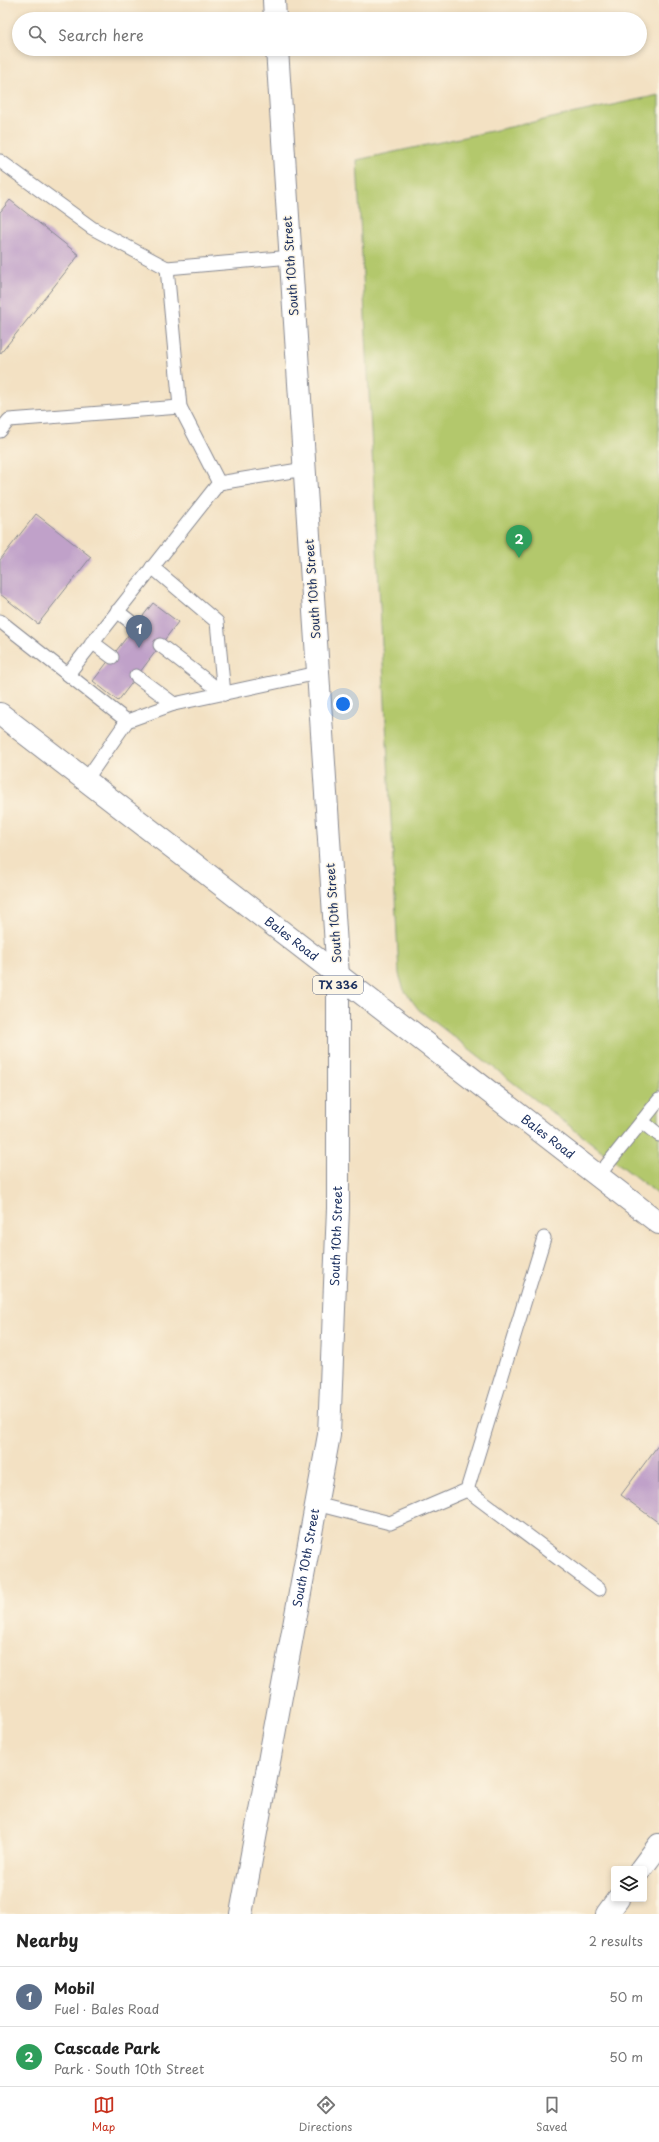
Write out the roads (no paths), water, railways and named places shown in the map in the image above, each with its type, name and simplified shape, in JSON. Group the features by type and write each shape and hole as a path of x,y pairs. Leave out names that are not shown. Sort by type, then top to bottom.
{"main road":[{"path":"274,0 275,12"},
{"name":"South 10th Street","path":"242,1914 328,1435 338,1208 338,976 277,56"},
{"name":"Bales Road","path":"0,714 659,1223"},
{"path":"643,1866 659,1844"},
{"path":"607,1914 616,1902"}],"lane":[{"path":"0,161 92,228 167,268 291,257"},
{"path":"167,268 180,407 219,483"},
{"path":"0,431 5,416 180,407"},
{"path":"68,674 219,483 305,469"},
{"path":"152,567 217,622 224,694"},
{"path":"117,611 136,626"},
{"path":"0,620 127,721"},
{"path":"92,642 112,657"},
{"path":"160,645 224,694"},
{"path":"86,780 127,721 174,704 318,674"},
{"path":"136,676 174,704"},
{"path":"598,1176 659,1100"},
{"path":"642,1121 659,1135"},
{"path":"316,1504 390,1523 467,1490 544,1238"},
{"path":"467,1490 599,1589"}],"place":[{"name":"Cascade Park","path":"519,558"},
{"name":"Mobil","path":"139,648"}]}
